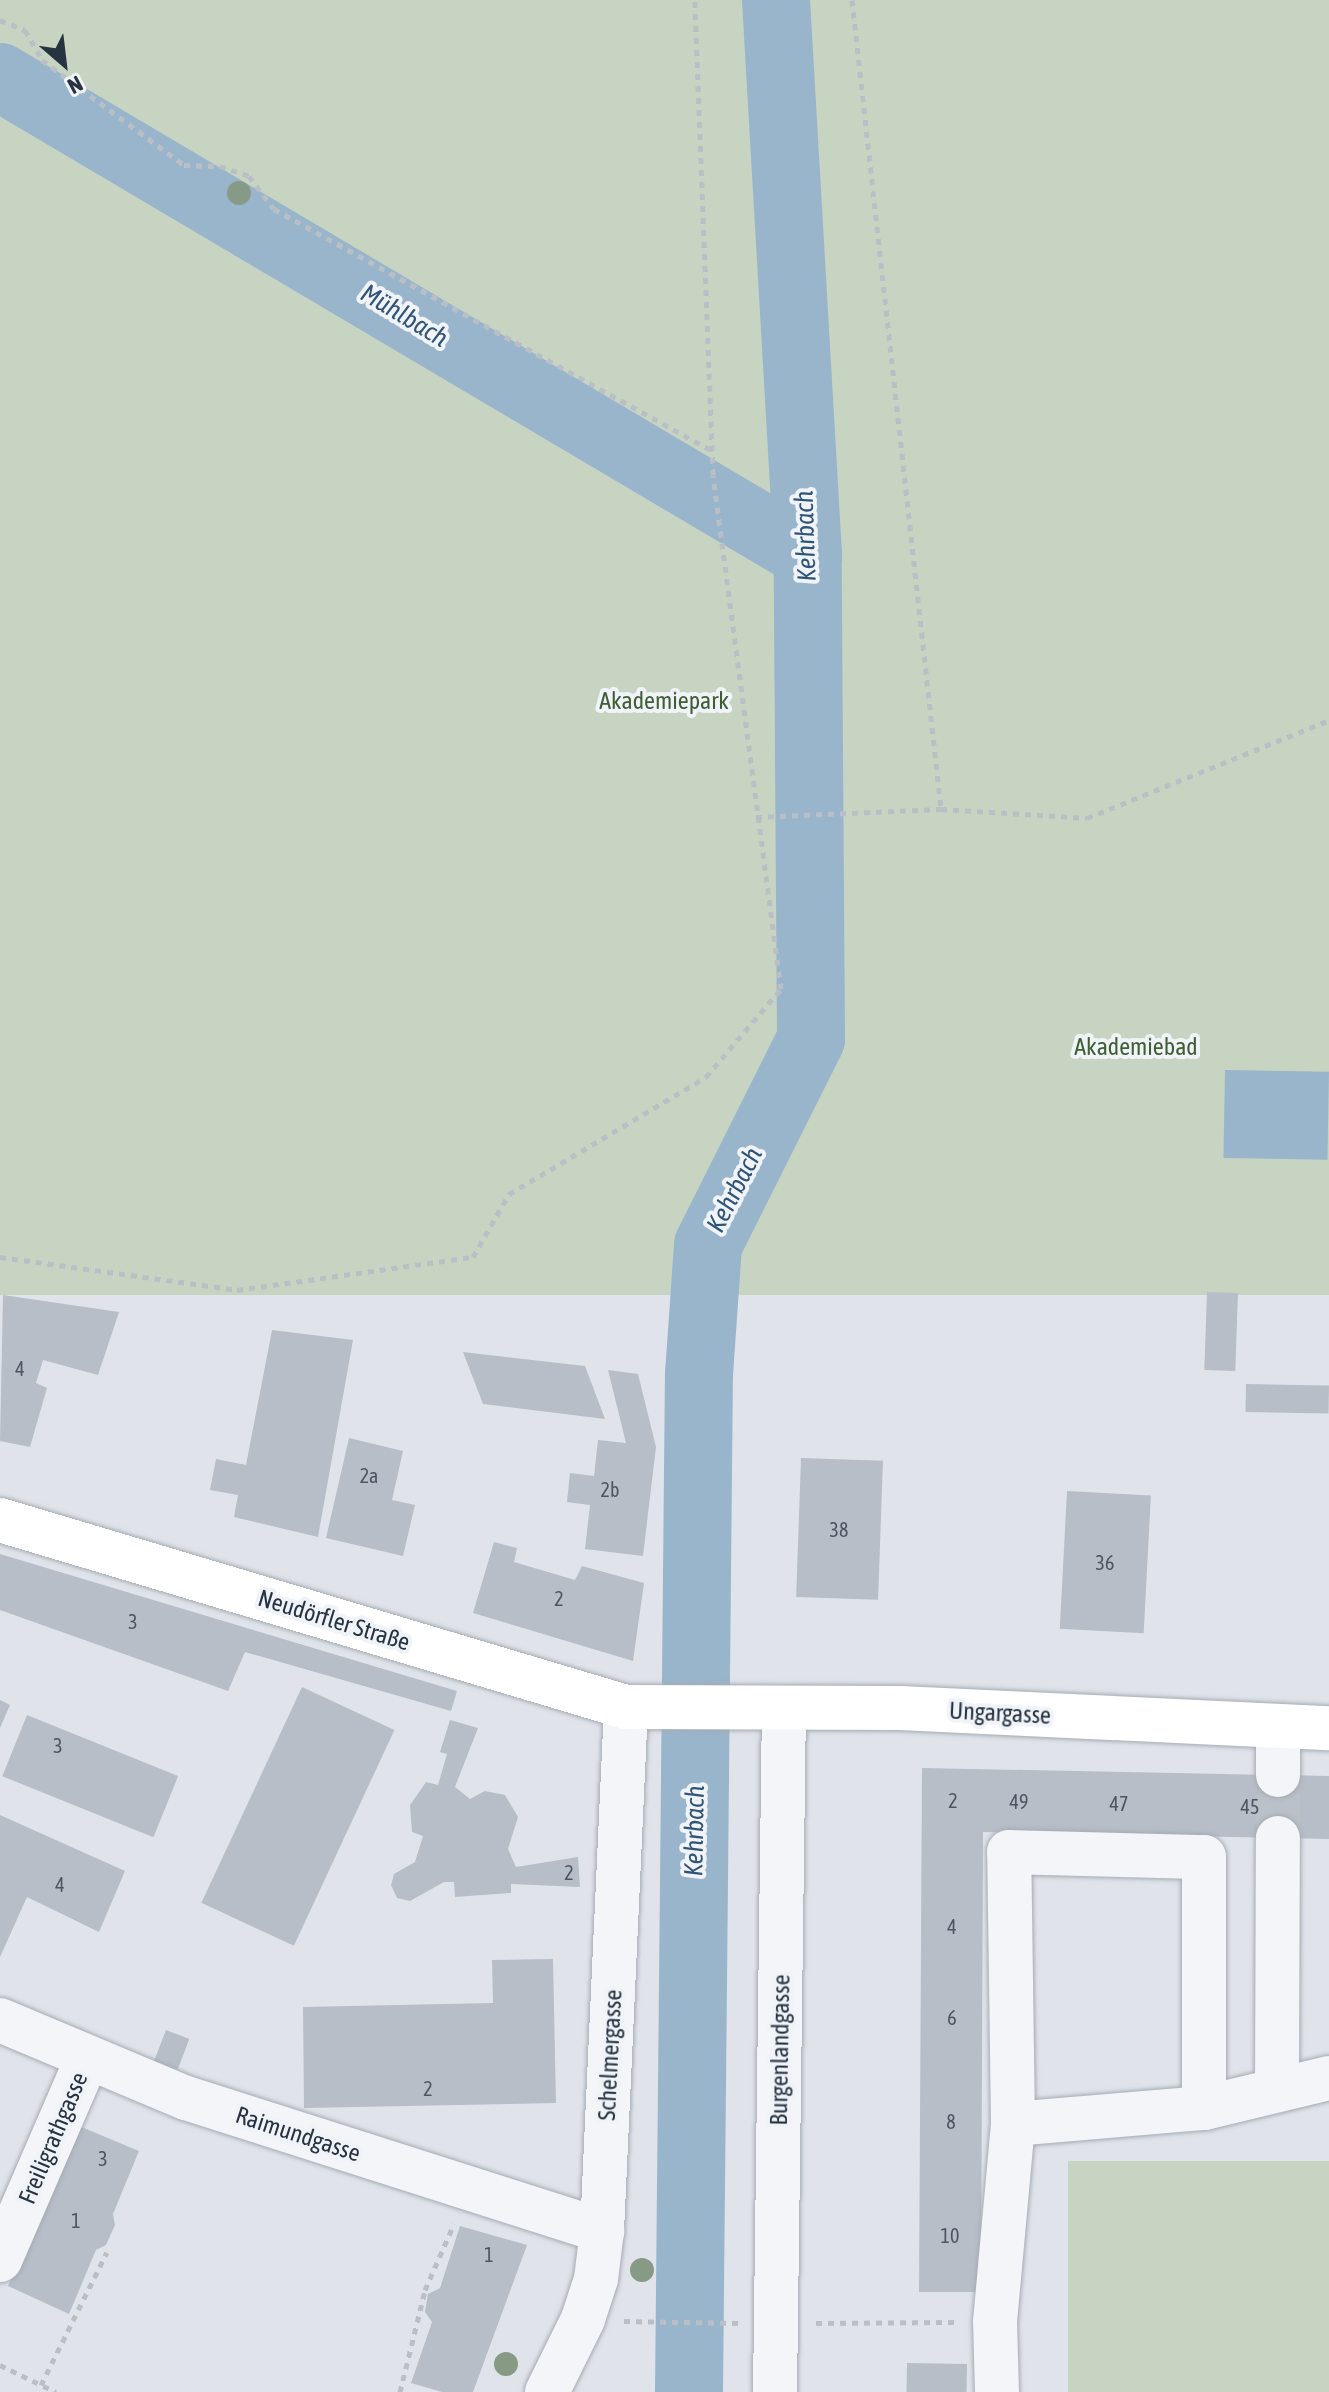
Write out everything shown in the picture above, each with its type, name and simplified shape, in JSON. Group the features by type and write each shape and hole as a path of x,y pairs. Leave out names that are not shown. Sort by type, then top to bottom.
{"main road":[{"name":"Neudörfler Straße","path":"0,1520 626,1707 670,1708"},
{"name":"Ungargasse","path":"670,1708 900,1708 1329,1728"}],"street":[{"name":"Schelmergasse","path":"565,2382 596,2279 602,2231 626,1707"},
{"name":"Burgenlandgasse","path":"775,2392 759,2323 784,1709"},
{"path":"1278,1727 1278,1775"},
{"path":"1277,2089 1278,1838"},
{"path":"997,2392 995,2322 1013,2124 1009,1852 1204,1857 1204,2108"},
{"name":"Raimundgasse","path":"0,2020 186,2098 602,2231"},
{"name":"Freiligrathgasse","path":"0,2260 87,2059"},
{"path":"1013,2124 1204,2108 1329,2078"}],"path":[{"path":"0,1257 237,1290 473,1257 509,1194 706,1077 781,989 713,475 695,0"},
{"path":"852,0 941,809"},
{"path":"0,20 25,30 42,60 184,165 220,166 249,176 274,209 711,450"},
{"path":"756,817 941,809 1087,818 1329,720"},
{"path":"400,2392 422,2320 422,2299 466,2188"},
{"path":"41,2385 107,2252"},
{"path":"645,2322 995,2322"},
{"path":"0,2365 56,2392"}],"green space":[{"name":"Akademiepark","path":"0,0 1329,0 1329,1295 0,1295"},
{"path":"1068,2161 1329,2161 1329,2392 1068,2392"}],"water":[{"path":"1225,1070 1329,1072 1327,1160 1223,1158"}],"building":[{"path":"1207,1292 1238,1293 1235,1371 1204,1370"},
{"path":"3,1295 119,1312 98,1375 43,1360 36,1383 47,1388 30,1447 0,1441"},
{"path":"272,1330 353,1340 318,1537 234,1517 238,1495 210,1490 216,1459 246,1465"},
{"path":"463,1352 585,1366 605,1419 483,1404"},
{"path":"608,1370 638,1374 656,1447 643,1556 585,1549 590,1505 567,1502 570,1473 594,1476 598,1440 626,1443"},
{"path":"1246,1384 1329,1385 1328,1413 1246,1412"},
{"path":"349,1438 403,1451 392,1500 415,1505 403,1556 326,1538"},
{"path":"801,1458 883,1461 878,1600 796,1597"},
{"path":"1067,1491 1151,1495 1144,1633 1060,1629"},
{"path":"494,1542 517,1548 514,1562 575,1580 582,1566 644,1583 633,1661 473,1613"},
{"path":"0,1554 457,1691 451,1711 245,1652 228,1691 0,1610"},
{"path":"302,1687 394,1730 294,1946 201,1903"},
{"path":"0,1700 10,1705 0,1728"},
{"path":"27,1715 178,1776 153,1837 2,1776"},
{"path":"450,1720 478,1728 455,1787 470,1799 485,1791 505,1795 518,1817 508,1849 516,1867 578,1857 580,1887 511,1884 511,1893 455,1897 454,1882 444,1882 410,1901 397,1898 391,1885 394,1874 415,1862 423,1836 412,1832 410,1805 426,1782 438,1785 447,1754 440,1752"},
{"path":"922,1768 1329,1776 1329,1839 983,1832 981,2292 919,2292"},
{"path":"0,1815 125,1871 99,1932 27,1897 0,1957"},
{"path":"553,1959 556,2103 304,2108 303,2007 493,2003 492,1960"},
{"path":"166,2030 189,2039 178,2070 154,2061"},
{"path":"79,2126 139,2151 113,2214 115,2225 106,2245 96,2250 69,2314 8,2286"},
{"path":"460,2226 527,2245 473,2392 442,2392 411,2383 432,2322 425,2312 428,2294 440,2288"},
{"path":"907,2363 967,2364 967,2392 906,2392"}],"waterway":[{"name":"Kehrbach","path":"689,2392 699,1374 708,1245 811,1039 808,555 776,0"},
{"name":"Mühlbach","path":"0,77 808,555"}],"tunnel":[{"path":"1278,1775 1278,1838"}],"park label":[{"name":"Akademiebad","path":"1136,1047"}]}
